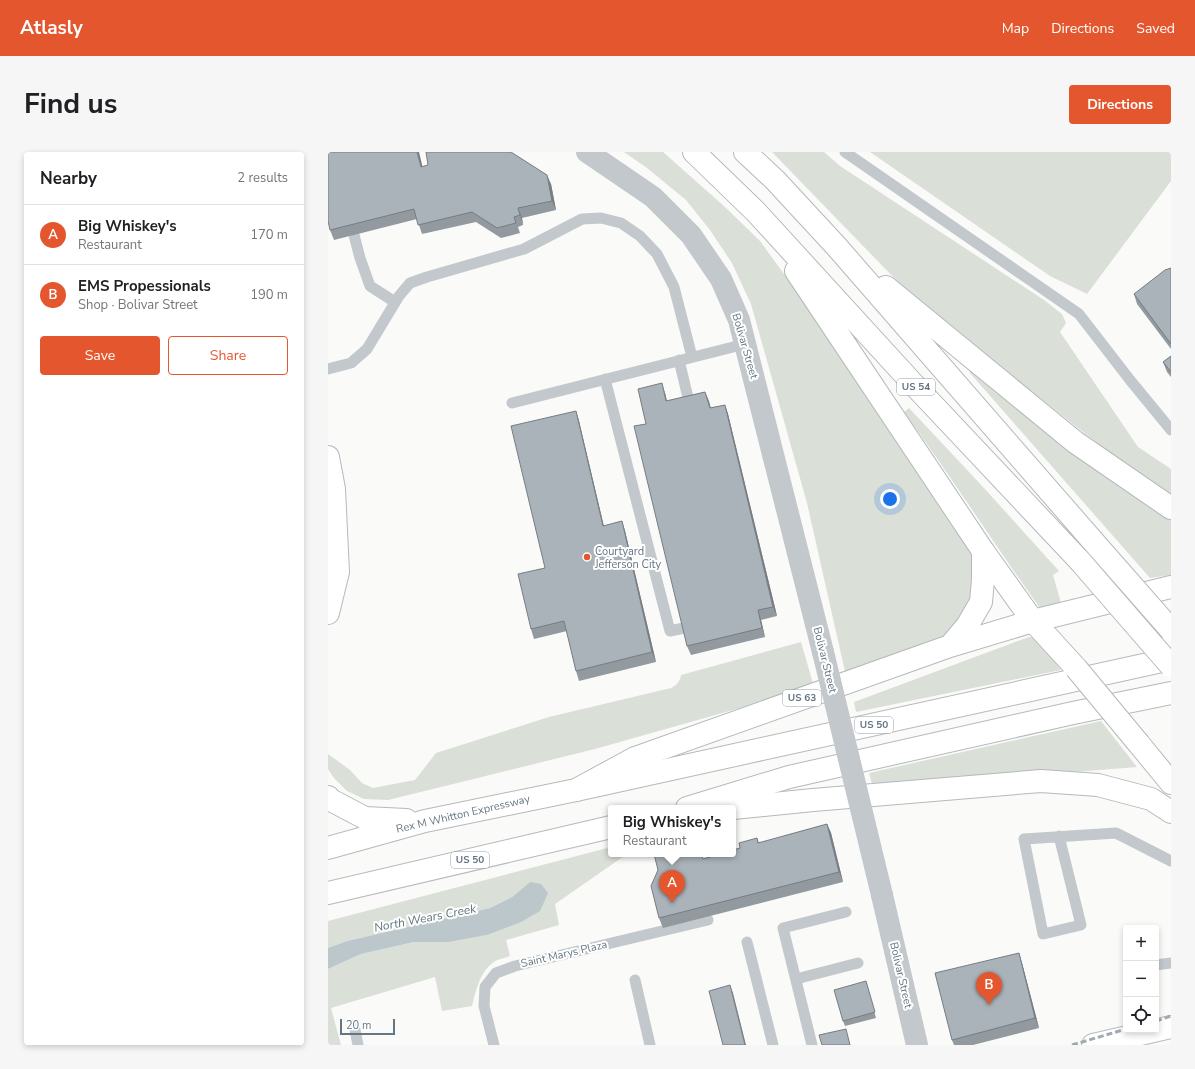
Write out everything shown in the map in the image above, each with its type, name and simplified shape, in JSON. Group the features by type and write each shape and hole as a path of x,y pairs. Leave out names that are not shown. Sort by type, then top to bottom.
{"main road":[{"name":"US 54","path":"694,152 756,212 916,387 1079,560 1171,666"},
{"name":"US 54","path":"745,152 775,180 837,247 1171,630"},
{"path":"756,212 983,551 1033,621 1076,668 1171,783"},
{"path":"837,247 1075,442 1171,508"},
{"path":"328,457 334,489 333,572 328,613"},
{"path":"950,646 967,626 981,602 983,551"},
{"name":"US 63","path":"576,790 635,758 950,646 1033,621 1171,587"},
{"name":"US 50","path":"576,790 1171,659"},
{"path":"697,805 789,777 1073,712 1171,693"},
{"path":"1144,750 1171,763"},
{"path":"736,808 821,799 1041,781 1098,785 1151,799 1171,812"},
{"name":"Rex M Whitton Expressway","path":"328,848 426,821 576,790"},
{"path":"328,797 329,799 365,818 426,821"},
{"name":"US 50","path":"328,892 608,828"},
{"path":"1093,1045 1171,1027"}],"street":[{"name":"Bolivar Street","path":"587,152 653,197 691,235 721,279 739,320 823,652 917,1045"}],"lane":[{"path":"845,152 1079,314 1171,430"},
{"path":"328,369 351,363 367,349 379,328 410,283 524,249 582,219 601,218 621,223 640,236 657,254 674,288 692,357"},
{"path":"354,235 370,286 396,302"},
{"path":"512,403 745,344"},
{"path":"679,360 690,406"},
{"path":"605,379 670,631 684,628"},
{"path":"1059,836 1081,925 1043,934 1024,839 1059,836 1116,833 1171,861"},
{"path":"812,1045 783,928 846,912"},
{"name":"Saint Marys Plaza","path":"494,1045 484,1006 485,987 496,973 515,966 708,920"},
{"path":"747,942 773,1045"},
{"path":"796,979 858,963"},
{"path":"1159,965 1171,963"},
{"path":"635,980 650,1045"},
{"path":"354,1024 358,1045"}],"shaded area":[{"path":"624,152 663,152 725,207 760,241 827,335 977,560 974,600 943,639 846,676 807,503 751,304 732,263 710,230 686,200 647,168"},
{"path":"772,152 824,152 840,166 1044,300 1062,314 1066,323 1060,332 1138,447 1171,469 1171,496 1146,480 1083,432 935,314 899,283"},
{"path":"870,152 1171,152 1171,181 1087,294 1050,276"},
{"path":"965,361 1171,518 1171,575 1150,578 970,373"},
{"path":"909,408 1059,571 1053,575 1061,603 1040,608 904,412"},
{"path":"1029,637 1036,638 1061,670 856,712 854,702"},
{"path":"801,642 814,687 595,749 388,800 364,799 347,791 334,778 328,769 328,754 350,770 362,783 373,788 415,780 436,753 549,717 671,688 678,683 681,675"},
{"path":"1101,721 1137,767 873,788 869,773"},
{"path":"608,848 608,857 623,857 555,904 559,925 506,940 510,956 495,961 482,975 472,1006 442,1011 435,977 331,1008 341,1045 328,1045 328,969 361,954 414,942 449,942 487,935 530,882 512,897 490,908 347,941 328,948 328,921"},
{"path":"530,882 541,884 548,893 540,911 521,922 487,935 449,942 414,942 361,954 328,969 328,948 347,941 490,908 512,897"}],"building":[{"path":"328,152 417,152 421,167 428,165 426,152 511,152 547,175 552,201 518,208 520,215 514,217 516,223 497,228 472,212 418,225 414,209 330,230 328,221"},
{"path":"1171,268 1171,344 1134,294 1165,270"},
{"path":"1171,356 1171,372 1163,362"},
{"path":"662,383 666,401 705,392 710,408 725,405 773,607 758,610 762,628 687,646 634,426 646,424 638,389"},
{"name":"Courtyard Jefferson City","path":"576,411 603,526 622,521 652,652 576,671 564,621 531,629 518,574 545,568 511,426"},
{"path":"827,824 839,872 659,918 651,886 658,870 655,857 702,857 703,859 710,857 736,857 736,849 740,848 739,843 757,838 758,843"},
{"path":"1019,953 1035,1018 952,1040 935,973"},
{"path":"866,981 875,1012 843,1021 834,990"},
{"path":"730,985 745,1045 723,1045 709,991"},
{"path":"846,1029 850,1045 822,1045 819,1035"}],"railway":[{"path":"1159,1020 1171,1016"},
{"path":"1072,1045 1123,1030"}],"place":[{"name":"Courtyard Jefferson City","path":"587,557"},
{"name":"Big Whiskey's","path":"672,903"},
{"name":"EMS Propessionals","path":"989,1005"}],"water label":[{"name":"North Wears Creek","path":"425,918"}]}
